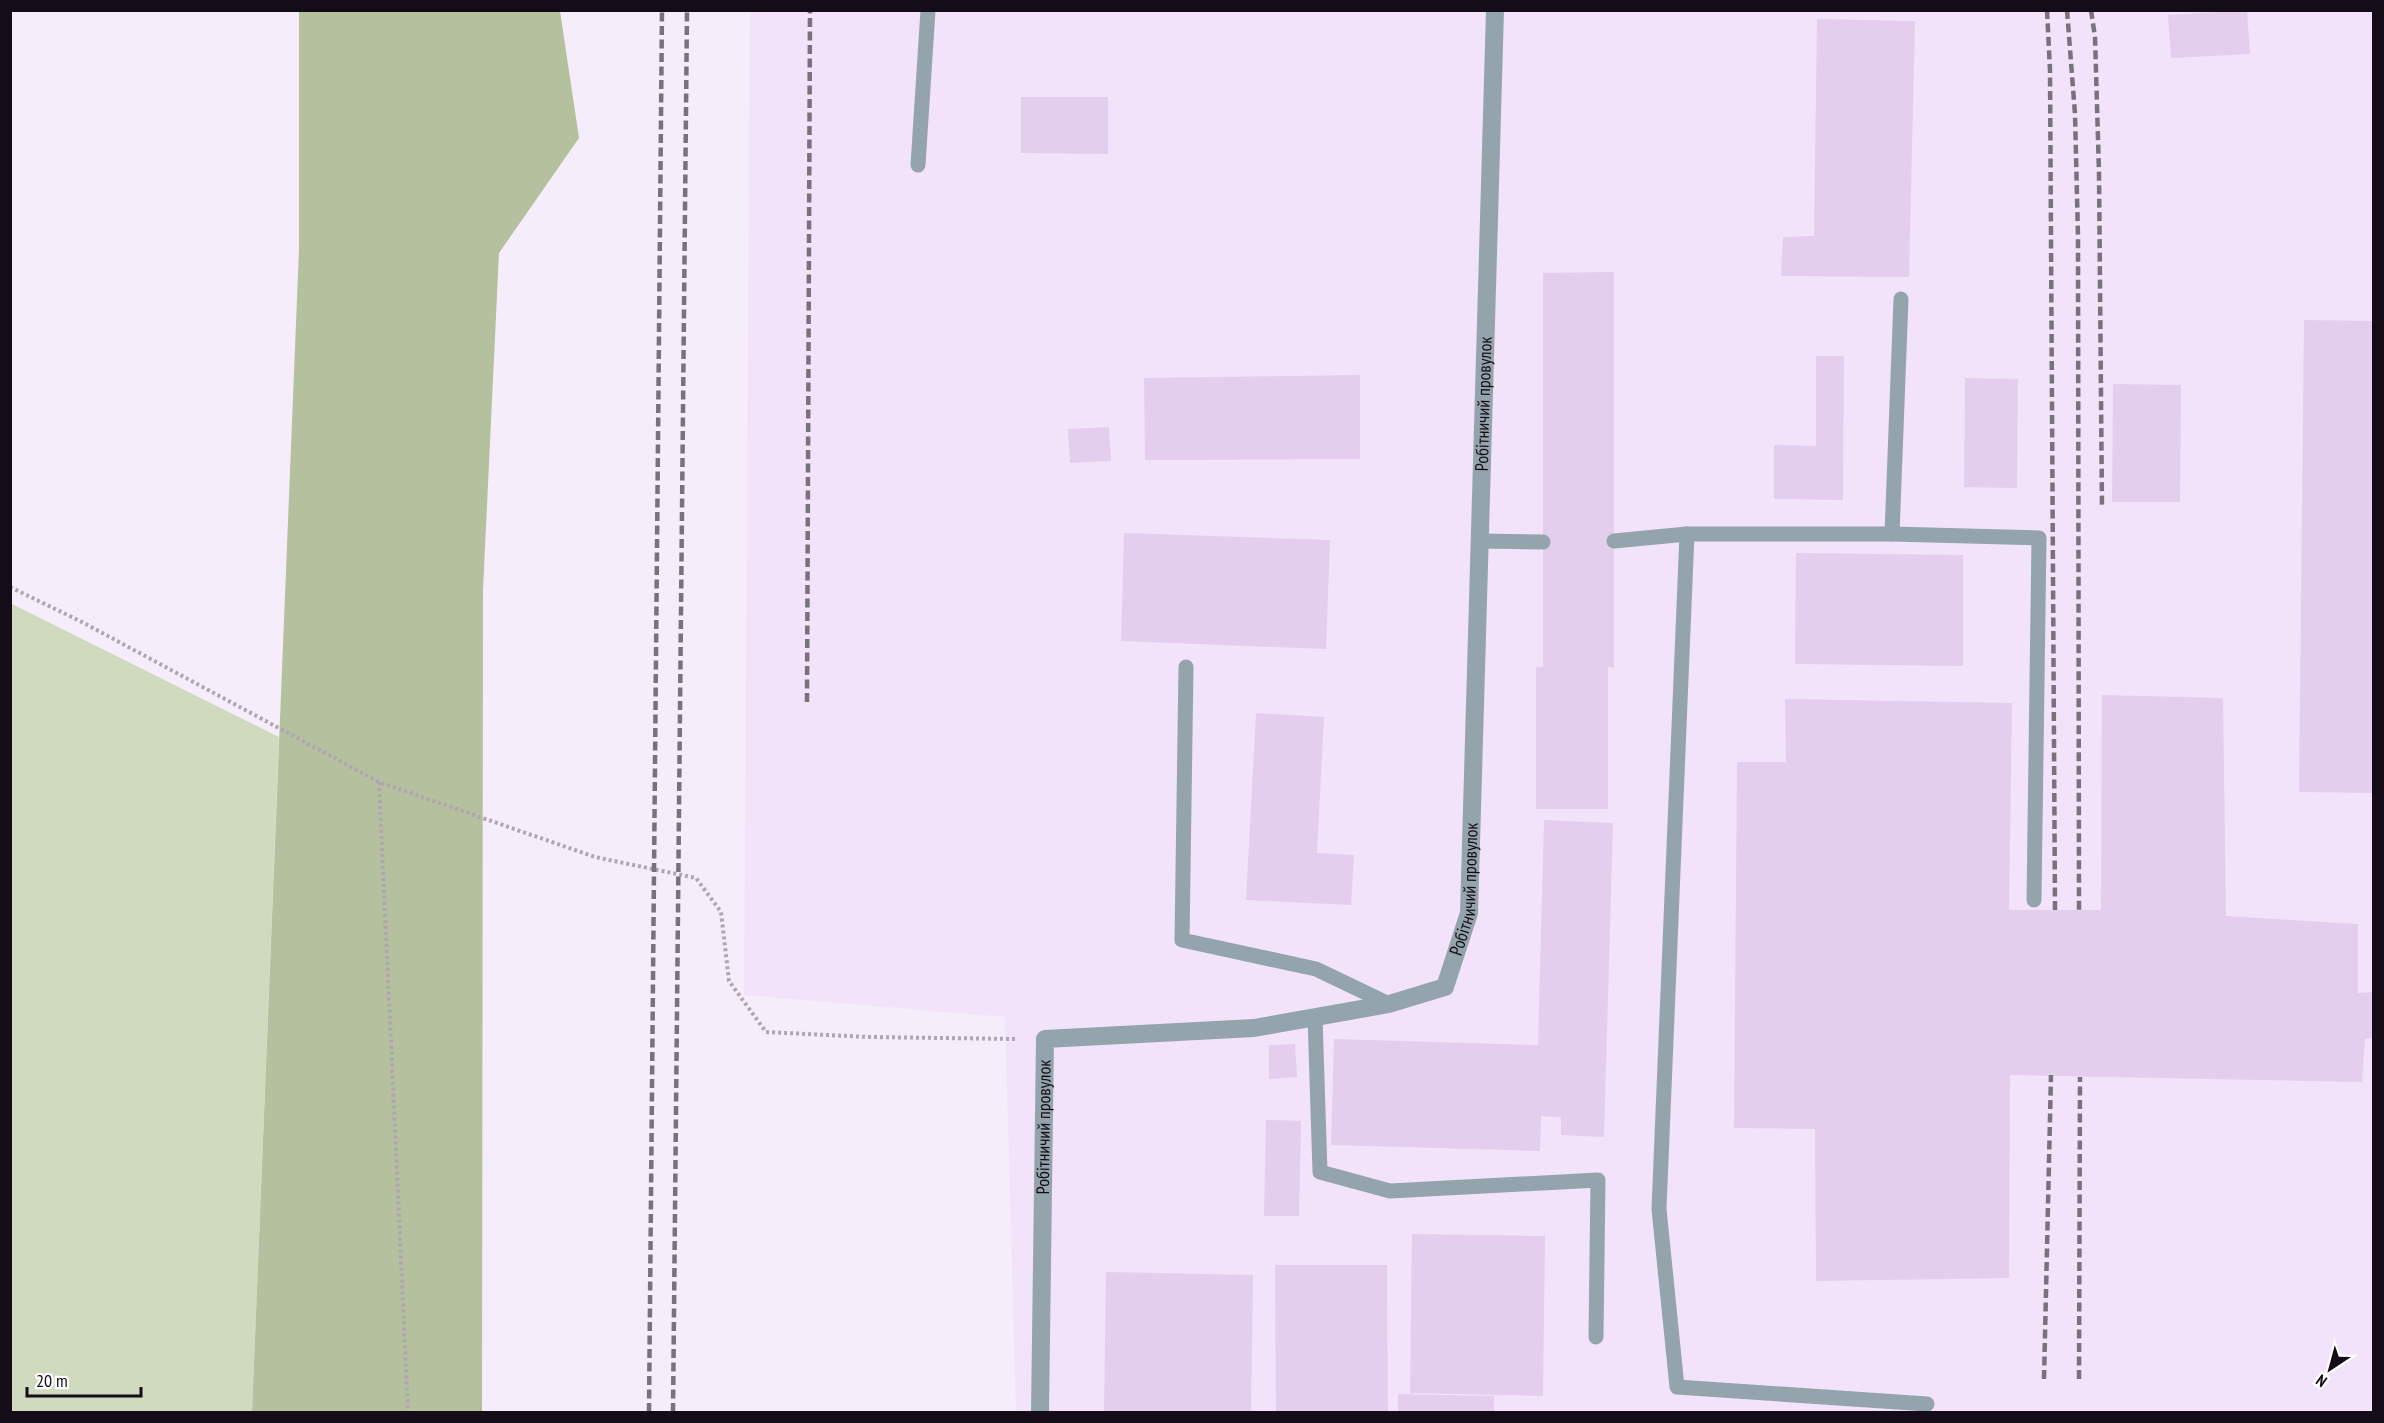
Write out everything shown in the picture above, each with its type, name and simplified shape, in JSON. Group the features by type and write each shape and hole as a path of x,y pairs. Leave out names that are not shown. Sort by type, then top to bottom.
{"street":[{"name":"Робітничий провулок","path":"1040,1413 1045,1039 1254,1028 1389,1004 1445,987 1468,913 1495,10"}],"lane":[{"path":"918,165 928,10"},
{"path":"1892,534 1901,299"},
{"path":"1687,534 1659,1209 1677,1386 1927,1404"},
{"path":"1614,541 1687,534 1892,534 2039,538 2034,900"},
{"path":"1480,541 1543,542"},
{"path":"1186,668 1182,940 1316,969 1389,1004"},
{"path":"1315,1017 1320,1172 1390,1191 1598,1180 1596,1337"}],"path":[{"path":"10,587 82,621 379,782 595,857 696,878 721,912 729,981 766,1032 868,1037 1045,1039"},
{"path":"379,782 408,1413"}],"shaded area":[{"path":"750,11 2373,11 2373,1412 1016,1412 1005,1017 744,995"}],"green space":[{"path":"299,11 560,11 579,138 499,253 483,590 482,1412 252,1412 299,249"},
{"path":"10,603 279,737 252,1412 11,1412"}],"building":[{"path":"2247,10 2250,54 2171,58 2168,15"},
{"path":"1817,19 1915,21 1909,277 1781,276 1783,237 1814,236"},
{"path":"1021,97 1108,97 1108,154 1021,153"},
{"path":"1614,272 1614,668 1608,667 1608,809 1536,809 1536,667 1543,667 1543,273"},
{"path":"2304,320 2374,321 2374,793 2299,792"},
{"path":"1816,356 1844,356 1843,500 1774,499 1774,445 1816,446"},
{"path":"1360,375 1360,459 1145,460 1144,378"},
{"path":"1965,378 2018,379 2017,488 1964,487"},
{"path":"2113,384 2181,385 2180,502 2112,502"},
{"path":"1109,427 1111,461 1070,463 1068,429"},
{"path":"1124,533 1330,540 1326,649 1121,641"},
{"path":"1796,553 1963,555 1963,666 1795,664"},
{"path":"2102,695 2223,698 2226,916 2358,924 2358,993 2374,992 2374,1038 2365,1039 2362,1082 2010,1075 2009,1278 1816,1281 1815,1129 1734,1128 1737,762 1786,762 1785,699 2012,703 2009,910 2101,910"},
{"path":"1256,713 1324,717 1317,853 1354,855 1351,905 1246,900"},
{"path":"1544,820 1613,823 1604,1137 1561,1135 1561,1117 1541,1116 1540,1151 1331,1145 1334,1039 1538,1045"},
{"path":"1295,1044 1297,1077 1269,1079 1269,1045"},
{"path":"1266,1120 1301,1121 1299,1216 1264,1216"},
{"path":"1412,1234 1545,1236 1543,1396 1410,1393"},
{"path":"1275,1265 1387,1265 1388,1412 1276,1412"},
{"path":"1106,1272 1253,1275 1251,1412 1104,1412"},
{"path":"1398,1394 1494,1396 1494,1412 1398,1412"}],"railway":[{"path":"649,1412 662,10"},
{"path":"673,1412 687,10"},
{"path":"807,702 810,10"},
{"path":"2047,10 2050,70 2055,910"},
{"path":"2067,10 2075,114 2078,237 2079,910"},
{"path":"2091,10 2095,37 2099,173 2102,507"},
{"path":"2044,1379 2051,1075"},
{"path":"2079,1379 2080,1077"}]}
